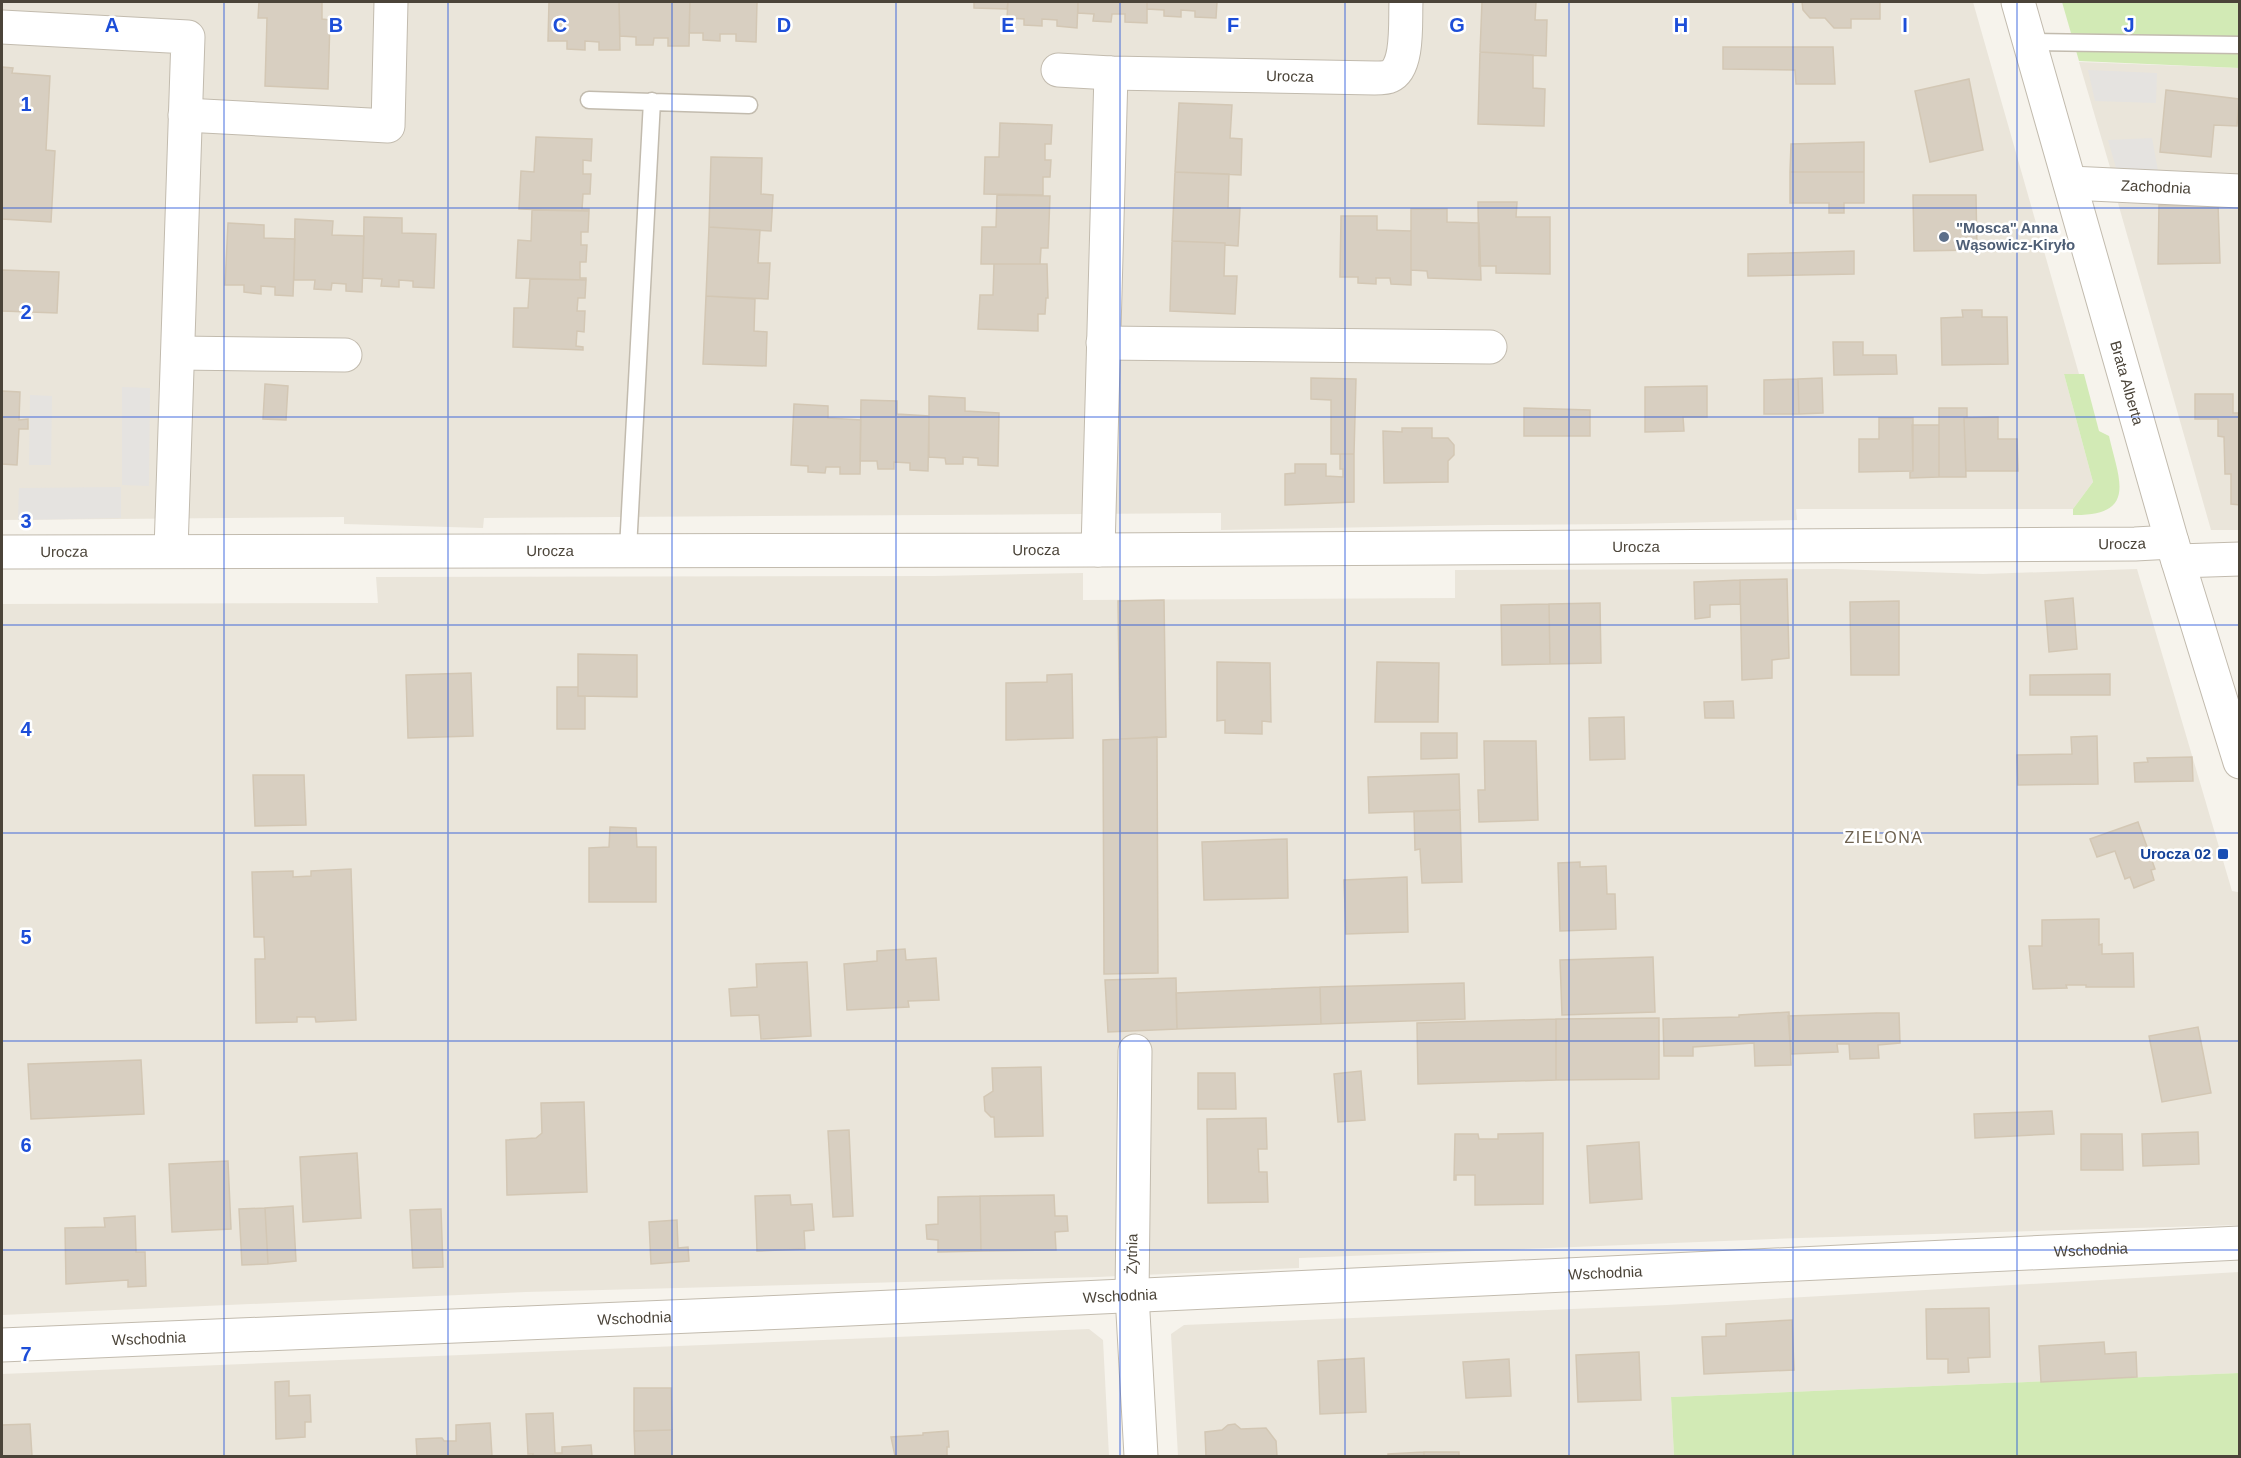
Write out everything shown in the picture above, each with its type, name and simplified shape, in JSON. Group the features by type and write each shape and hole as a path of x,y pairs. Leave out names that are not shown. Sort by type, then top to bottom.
{"street":[{"path":"186,115 388,126 391,2"},
{"name":"Urocza","path":"1058,70 1375,78 1390,76 1398,69 1404,51 1406,2"},
{"name":"Brata Alberta","path":"2018,2 2175,552 2238,750"},
{"path":"2,27 188,37 171,550"},
{"path":"1098,550 1111,73"},
{"name":"Zachodnia","path":"2070,183 2240,191"},
{"path":"1103,343 1490,347"},
{"path":"178,353 345,355"},
{"name":"Urocza","path":"2,552 628,549 1098,550 2135,544 2175,552 2240,559"},
{"name":"Żytnia","path":"1135,1051 1132,1295 1141,1456"},
{"name":"Wschodnia","path":"2,1345 786,1312 2240,1244"}],"lane":[{"path":"2029,42 2240,45"},
{"path":"589,100 750,105"},
{"path":"628,549 652,101"}],"shaded area":[{"path":"2,2 1973,2 2079,374 2064,374 2093,482 2073,509 1796,509 1797,520 1626,524 1221,530 1221,513 484,518 483,528 344,524 344,517 2,520"},
{"path":"2079,62 2239,68 2239,180 2112,174"},
{"path":"2088,70 2157,73 2156,103 2095,101"},
{"path":"2152,138 2158,171 2116,168 2108,140"},
{"path":"2118,203 2218,204 2219,207 2239,208 2239,530 2211,530"},
{"path":"122,387 150,388 149,486 122,485"},
{"path":"30,395 52,396 51,465 29,465"},
{"path":"121,487 121,518 18,520 19,488"},
{"path":"1836,569 1983,574 2137,569 2232,891 2238,892 2239,896 2239,1225 1799,1238 1299,1258 1299,1268 1098,1277 526,1292 2,1315 2,604 378,603 376,577 934,576 1083,573 1083,600 1455,598 1455,570"},
{"path":"2239,1272 2239,1373 1671,1397 1674,1456 1178,1456 1171,1334 1184,1325 1667,1305"},
{"path":"1089,1329 1103,1340 1109,1456 2,1456 2,1374"}],"green space":[{"path":"2062,2 2239,2 2239,68 2079,61"},
{"path":"2064,374 2084,374 2099,431 2109,436 2117,467 2119,492 2116,502 2107,509 2094,514 2073,515 2073,509 2093,482"},
{"path":"2239,1373 2239,1456 1674,1456 1671,1397"}],"building":[{"path":"259,2 322,2 322,19 330,20 328,89 265,86 267,18 258,18"},
{"path":"549,2 619,2 620,50 599,50 599,42 585,41 585,50 567,49 567,41 548,41"},
{"path":"619,2 690,2 689,46 668,46 668,38 654,38 653,45 636,45 636,37 620,36"},
{"path":"690,2 757,2 756,42 736,41 736,34 720,34 720,41 703,40 703,33 689,33"},
{"path":"974,2 1008,2 1007,9 974,8"},
{"path":"1008,2 1078,2 1077,28 1057,26 1057,20 1042,19 1042,26 1024,25 1024,19 1007,18"},
{"path":"1078,2 1147,2 1147,23 1125,22 1125,14 1112,14 1111,22 1093,21 1094,14 1078,13"},
{"path":"1147,2 1217,2 1216,18 1195,17 1195,11 1181,10 1181,17 1164,16 1164,10 1147,9"},
{"path":"1482,2 1536,2 1535,20 1547,20 1546,56 1480,52"},
{"path":"1802,2 1880,2 1880,19 1851,19 1851,28 1834,28 1825,18 1810,18 1803,10"},
{"path":"1723,47 1833,47 1835,84 1796,84 1795,70 1723,69"},
{"path":"1480,52 1533,55 1533,88 1545,89 1544,126 1478,124"},
{"path":"2,67 13,68 12,73 50,76 46,150 55,151 51,222 2,219"},
{"path":"1969,79 1983,150 1930,162 1915,91"},
{"path":"2166,90 2239,99 2237,126 2214,125 2211,157 2160,152"},
{"path":"1179,103 1232,105 1230,138 1242,139 1241,175 1175,172"},
{"path":"1000,123 1052,125 1051,144 1045,144 1045,160 1051,160 1050,177 1043,177 1043,195 984,194 985,157 999,157"},
{"path":"536,137 592,139 591,161 583,160 583,174 591,174 590,194 583,194 582,209 589,209 589,211 519,209 521,171 534,172"},
{"path":"1864,142 1864,172 1790,172 1791,144"},
{"path":"711,157 762,158 761,194 773,195 771,231 709,227"},
{"path":"1175,172 1229,174 1228,208 1240,208 1238,246 1225,245 1225,243 1172,241"},
{"path":"1790,172 1864,172 1864,203 1844,203 1844,213 1829,213 1829,203 1790,203"},
{"path":"997,195 1050,196 1048,248 1041,248 1040,264 981,264 982,227 996,227"},
{"path":"1913,195 1976,195 1977,250 1914,251"},
{"path":"1478,202 1517,202 1516,217 1550,217 1550,274 1496,273 1496,266 1479,266"},
{"path":"2218,204 2220,263 2158,264 2159,205"},
{"path":"1411,209 1447,209 1447,222 1479,223 1481,280 1428,278 1427,271 1411,270"},
{"path":"532,210 589,211 588,232 581,232 581,245 587,245 586,262 580,262 580,278 586,278 586,280 516,278 518,240 531,241"},
{"path":"1341,216 1377,216 1377,230 1411,231 1411,285 1391,284 1390,278 1376,278 1376,284 1358,283 1358,277 1340,277"},
{"path":"364,217 402,218 402,233 436,234 434,288 413,287 413,281 399,280 399,287 381,286 382,279 363,278"},
{"path":"295,219 333,221 332,235 364,236 362,292 346,291 346,284 332,283 331,290 314,289 315,280 294,280"},
{"path":"228,223 264,225 264,238 295,239 293,296 275,295 275,287 261,286 261,294 244,292 244,285 225,285"},
{"path":"709,227 760,230 758,263 770,263 768,299 706,296"},
{"path":"1172,241 1225,243 1224,276 1237,276 1235,314 1170,311"},
{"path":"1854,251 1854,274 1748,276 1748,254"},
{"path":"994,264 1047,264 1048,298 1046,298 1045,314 1038,314 1038,331 978,329 980,295 993,295"},
{"path":"2,270 59,272 57,313 2,311"},
{"path":"530,279 586,280 585,298 578,298 577,311 585,311 584,332 577,331 576,346 583,347 583,350 513,347 514,308 528,308"},
{"path":"706,296 755,299 754,331 767,332 766,366 703,364"},
{"path":"1962,310 1982,310 1982,317 2007,317 2008,364 1942,365 1941,318 1963,317"},
{"path":"1833,342 1863,342 1863,355 1896,355 1897,374 1834,375"},
{"path":"1311,378 1356,379 1354,454 1331,454 1331,400 1311,399"},
{"path":"1822,378 1823,413 1799,414 1798,379"},
{"path":"1798,379 1799,414 1764,414 1764,380"},
{"path":"265,384 288,386 286,420 263,419"},
{"path":"1707,386 1707,417 1683,417 1684,431 1645,432 1645,387"},
{"path":"2,391 20,392 19,420 28,419 28,429 19,429 17,465 2,464"},
{"path":"2195,394 2233,394 2233,413 2240,413 2240,505 2231,504 2231,474 2225,474 2224,437 2218,436 2218,419 2195,419"},
{"path":"929,396 965,398 965,411 999,413 998,466 978,465 978,458 963,457 963,464 946,464 945,458 929,457"},
{"path":"861,400 897,401 897,414 929,416 928,471 910,470 910,463 894,462 894,469 878,469 877,461 860,461"},
{"path":"794,404 828,406 828,418 861,420 860,474 840,474 840,467 826,467 825,473 808,472 808,466 791,465"},
{"path":"1524,408 1590,410 1590,436 1524,436"},
{"path":"1939,408 1967,408 1967,417 1964,418 1966,477 1939,477"},
{"path":"1998,417 1998,439 2017,439 2018,471 1966,471 1964,418"},
{"path":"1879,418 1913,418 1913,471 1859,472 1859,439 1879,439"},
{"path":"1912,425 1939,425 1939,477 1910,478 1910,472 1913,471"},
{"path":"1402,428 1432,428 1432,438 1448,438 1454,445 1454,455 1448,461 1448,482 1384,483 1383,431 1402,432"},
{"path":"1340,454 1354,454 1354,502 1285,505 1285,474 1295,473 1295,464 1326,464 1326,476 1343,477 1343,469 1340,469"},
{"path":"1787,579 1789,658 1772,660 1772,678 1742,680 1740,580"},
{"path":"1740,580 1740,604 1710,605 1710,617 1695,619 1694,582"},
{"path":"2073,598 2077,649 2049,652 2045,601"},
{"path":"1164,600 1166,737 1120,739 1118,601"},
{"path":"1899,601 1899,675 1851,675 1850,602"},
{"path":"1600,603 1601,663 1550,664 1549,604"},
{"path":"1549,604 1550,664 1502,665 1501,605"},
{"path":"578,654 637,655 637,697 578,696"},
{"path":"1217,662 1270,663 1271,722 1262,721 1262,734 1225,733 1225,720 1217,721"},
{"path":"1377,662 1439,663 1438,722 1375,722"},
{"path":"471,673 473,736 408,738 406,675"},
{"path":"1072,674 1073,738 1006,740 1006,683 1047,682 1047,675"},
{"path":"2110,674 2110,695 2030,695 2030,675"},
{"path":"557,687 578,687 578,696 585,696 585,729 557,729"},
{"path":"1733,701 1734,718 1705,718 1704,702"},
{"path":"1624,717 1625,759 1590,760 1589,718"},
{"path":"1421,733 1457,733 1457,758 1421,759"},
{"path":"2097,736 2098,784 2018,785 2017,755 2072,754 2071,737"},
{"path":"1157,737 1158,973 1104,974 1103,740"},
{"path":"1484,741 1536,741 1538,820 1479,822 1478,790 1485,790"},
{"path":"2192,757 2193,781 2135,782 2134,763 2148,762 2147,758"},
{"path":"1459,774 1460,810 1369,813 1368,777"},
{"path":"253,775 304,775 306,825 255,826"},
{"path":"1460,810 1462,882 1422,883 1420,849 1415,850 1414,811"},
{"path":"2138,822 2155,869 2151,870 2154,880 2134,888 2130,877 2125,879 2115,851 2097,857 2090,839"},
{"path":"610,827 636,828 637,847 656,847 656,902 589,902 589,848 609,847"},
{"path":"1287,839 1288,898 1204,900 1202,842"},
{"path":"1580,862 1580,867 1606,866 1607,894 1615,894 1616,929 1560,931 1558,863"},
{"path":"351,869 356,1020 316,1022 315,1017 297,1017 297,1022 256,1023 255,959 265,959 264,937 254,937 252,872 293,871 293,877 311,876 311,871"},
{"path":"1407,877 1408,932 1346,934 1344,880"},
{"path":"2099,919 2099,945 2102,944 2102,954 2133,953 2134,987 2066,985 2067,988 2033,989 2029,946 2042,946 2042,920"},
{"path":"905,949 906,960 936,958 939,1000 908,1001 909,1007 847,1010 844,964 877,961 877,951"},
{"path":"1653,957 1655,1012 1562,1015 1560,960"},
{"path":"807,962 811,1036 761,1039 759,1015 731,1016 729,989 757,987 756,964"},
{"path":"1176,978 1177,1029 1108,1032 1105,980"},
{"path":"1464,983 1465,1019 1321,1024 1320,987"},
{"path":"1320,987 1321,1024 1177,1029 1176,993"},
{"path":"1789,1012 1791,1065 1755,1066 1754,1043 1693,1047 1693,1056 1664,1056 1663,1019 1739,1017 1739,1015"},
{"path":"1899,1013 1900,1043 1878,1045 1879,1058 1850,1059 1849,1044 1837,1044 1838,1052 1791,1054 1788,1016"},
{"path":"1659,1018 1659,1079 1556,1080 1556,1019"},
{"path":"1556,1019 1556,1080 1418,1084 1417,1023"},
{"path":"2198,1027 2211,1093 2162,1102 2149,1036"},
{"path":"141,1060 144,1114 31,1119 28,1064"},
{"path":"1041,1067 1043,1136 995,1137 994,1117 985,1111 984,1097 993,1091 992,1068"},
{"path":"1361,1071 1365,1120 1338,1122 1334,1074"},
{"path":"1198,1073 1235,1073 1236,1109 1198,1109"},
{"path":"584,1102 587,1192 507,1195 506,1140 536,1138 542,1133 541,1103"},
{"path":"2052,1111 2054,1134 1975,1138 1974,1114"},
{"path":"1266,1118 1267,1149 1258,1149 1259,1172 1267,1172 1268,1202 1208,1203 1207,1119"},
{"path":"849,1130 853,1216 833,1217 828,1131"},
{"path":"2198,1132 2199,1164 2143,1166 2142,1134"},
{"path":"1543,1133 1543,1204 1475,1205 1475,1175 1456,1175 1456,1180 1454,1180 1455,1134 1478,1134 1479,1139 1498,1139 1498,1134"},
{"path":"2081,1134 2122,1134 2123,1170 2081,1170"},
{"path":"1639,1142 1642,1199 1590,1203 1587,1146"},
{"path":"357,1153 361,1218 303,1222 300,1157"},
{"path":"228,1161 231,1229 172,1232 169,1164"},
{"path":"790,1195 791,1205 812,1204 814,1230 804,1231 805,1249 757,1251 755,1196"},
{"path":"1054,1195 1055,1216 1067,1216 1068,1231 1055,1232 1056,1250 981,1251 980,1196"},
{"path":"980,1196 981,1251 938,1252 938,1240 927,1239 926,1225 938,1224 938,1197"},
{"path":"293,1206 296,1261 268,1264 265,1208"},
{"path":"265,1208 268,1264 242,1265 239,1209"},
{"path":"441,1209 443,1267 413,1268 410,1210"},
{"path":"135,1216 136,1252 145,1252 146,1286 128,1287 128,1280 66,1284 65,1228 105,1227 104,1218"},
{"path":"677,1220 678,1248 688,1247 689,1261 651,1264 649,1222"},
{"path":"1989,1308 1990,1357 1968,1358 1969,1372 1948,1373 1948,1359 1927,1359 1926,1309"},
{"path":"1792,1320 1794,1370 1704,1374 1702,1337 1726,1336 1726,1324"},
{"path":"2104,1342 2105,1354 2136,1352 2137,1377 2041,1382 2039,1346"},
{"path":"1639,1352 1641,1400 1578,1402 1576,1355"},
{"path":"1364,1358 1366,1412 1320,1414 1318,1361"},
{"path":"1509,1359 1511,1396 1466,1398 1463,1362"},
{"path":"289,1381 289,1396 310,1395 311,1422 305,1422 305,1437 276,1439 275,1382"},
{"path":"634,1388 671,1388 672,1430 634,1431"},
{"path":"553,1413 555,1453 562,1453 562,1447 591,1445 592,1456 533,1456 533,1454 528,1454 526,1414"},
{"path":"490,1423 492,1456 417,1456 416,1439 442,1438 444,1441 456,1441 456,1425"},
{"path":"30,1424 32,1456 2,1456 2,1425"},
{"path":"1235,1424 1241,1429 1266,1428 1276,1441 1277,1456 1206,1456 1205,1432 1222,1430 1228,1425"},
{"path":"672,1430 672,1456 635,1456 634,1431"},
{"path":"948,1431 947,1456 895,1456 891,1437"},
{"path":"1424,1452 1424,1456 1388,1456 1388,1454"},
{"path":"1424,1452 1459,1452 1459,1456 1424,1456"}],"place":[{"name":"\"Mosca\" Anna Wąsowicz-Kiryło","path":"1944,237"},
{"name":"Urocza 02","path":"2223,854"}],"district":[{"name":"ZIELONA","path":"1884,837"}]}
